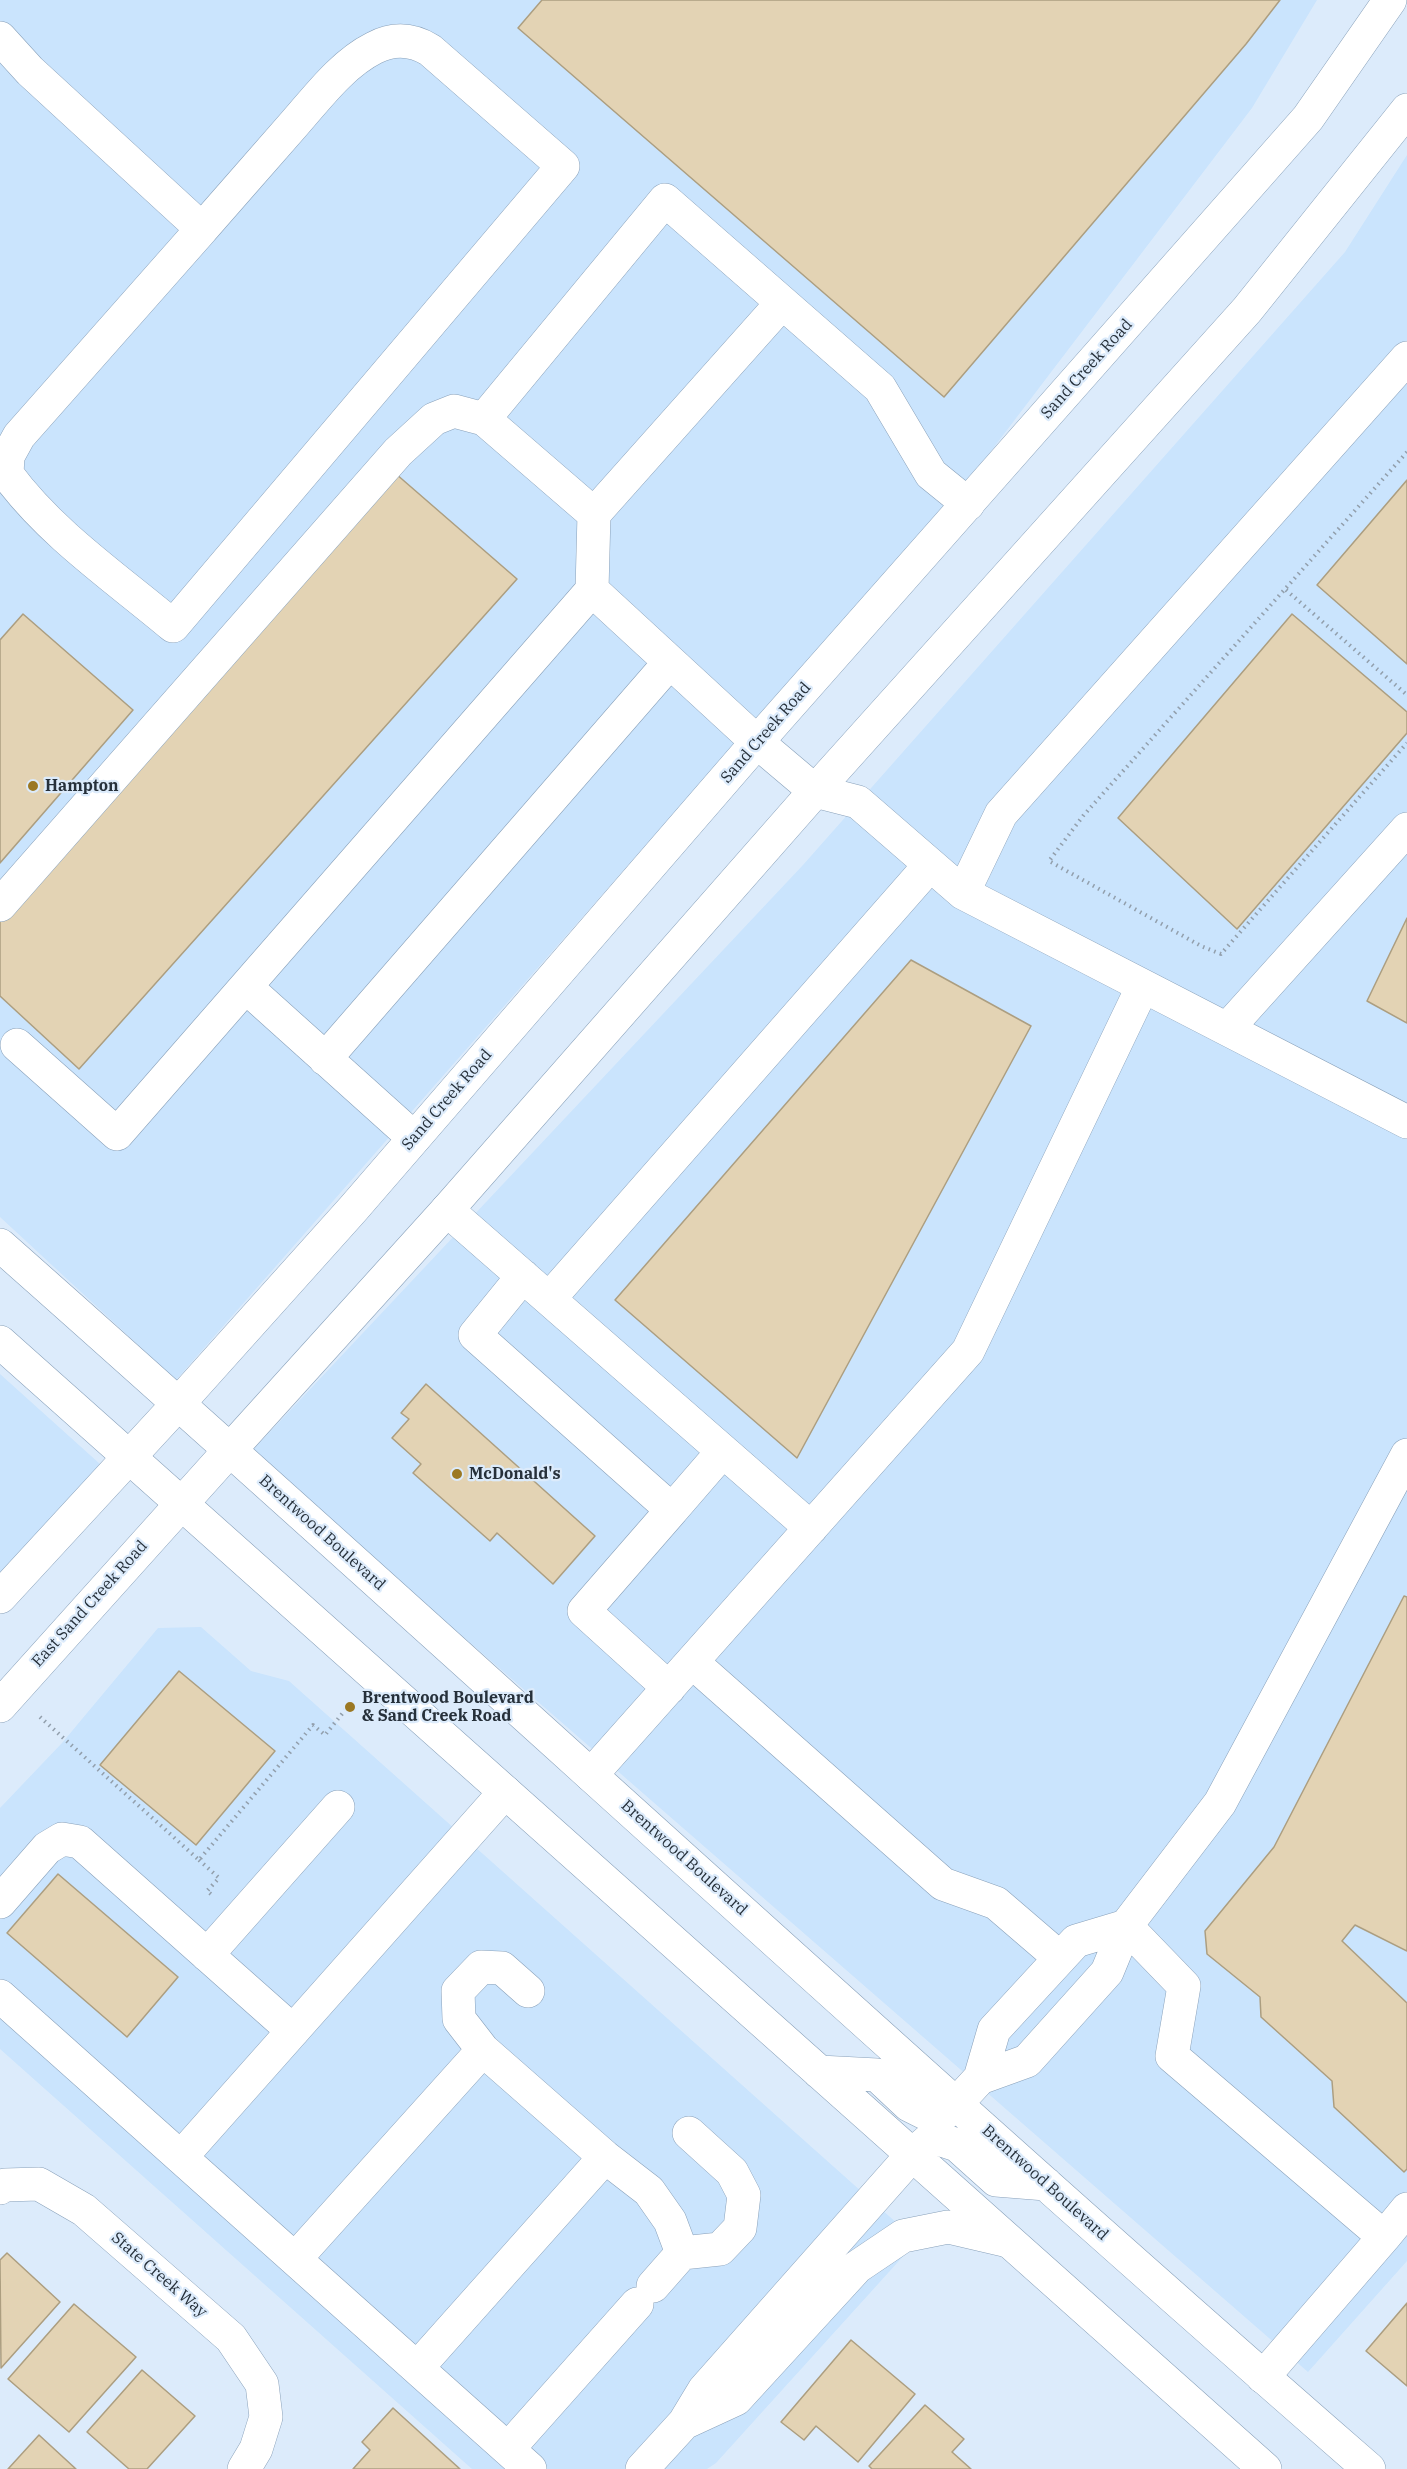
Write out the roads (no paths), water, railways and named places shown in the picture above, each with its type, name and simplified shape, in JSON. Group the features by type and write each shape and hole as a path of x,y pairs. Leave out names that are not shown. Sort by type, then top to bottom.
{"main road":[{"name":"Sand Creek Road","path":"128,1456 238,1339 757,742 1308,117 1390,0"},
{"path":"0,38 30,71 202,229"},
{"path":"404,40 417,42 430,50 563,166 173,626 61,532 22,495 7,474 8,456 19,436 202,229 326,88 358,58 386,43 404,40"},
{"path":"181,1503 447,1210 815,790 1247,310 1407,110"},
{"path":"484,419 666,200 880,388 931,474 968,504"},
{"path":"6,1046 117,1134 592,590 594,514 783,303"},
{"path":"963,893 1001,814 1407,357"},
{"path":"0,905 398,452 434,419 454,411 484,419 594,514"},
{"path":"592,590 757,742 815,790 858,802 963,893 1407,1122"},
{"path":"325,1059 670,662"},
{"path":"1227,1029 1407,829"},
{"path":"549,1299 930,865"},
{"path":"591,1775 968,1351 1143,986"},
{"path":"246,987 414,1138"},
{"path":"447,1210 811,1528"},
{"name":"Brentwood Boulevard","path":"0,1245 465,1660 1046,2184 1369,2469"},
{"path":"523,1276 475,1335 672,1510"},
{"path":"0,1342 1265,2469"},
{"path":"669,1688 584,1611 723,1451"},
{"path":"819,2072 877,2075 909,2105 927,2114 945,2113 980,2078 1027,2061 1107,1972 1126,1926 1220,1803 1407,1455"},
{"path":"0,1597 128,1456"},
{"name":"East Sand Creek Road","path":"6,1699 181,1503"},
{"path":"692,1662 943,1884 996,1903 1060,1958"},
{"path":"181,2157 505,1792"},
{"path":"207,1955 338,1807"},
{"path":"0,1902 46,1848 62,1839 80,1842 293,2031"},
{"path":"980,2078 994,2030 1076,1941 1126,1926"},
{"path":"1126,1926 1184,1986 1172,2056 1384,2237"},
{"path":"528,1991 502,1968 481,1967 458,1991 459,2019 483,2050 605,2157 649,2191 670,2221 682,2253"},
{"path":"0,1996 519,2459 645,2295 682,2253 720,2249 740,2228 744,2195 732,2172 689,2133"},
{"path":"295,2259 483,2050"},
{"path":"642,2469 684,2423 704,2390 912,2155 928,2141 942,2140 957,2145 996,2180 1046,2184"},
{"path":"417,2368 605,2157"},
{"name":"State Creek Way","path":"3,2186 39,2184 84,2210 231,2338 262,2384 266,2417 256,2449 244,2469"},
{"path":"1263,2377 1407,2209"},
{"path":"684,2423 736,2399 857,2267 903,2236 948,2227 1008,2241"}],"place":[{"name":"Hampton","path":"33,786"},
{"name":"McDonald's","path":"457,1474"},
{"name":"Brentwood Boulevard & Sand Creek Road","path":"350,1707"}]}
